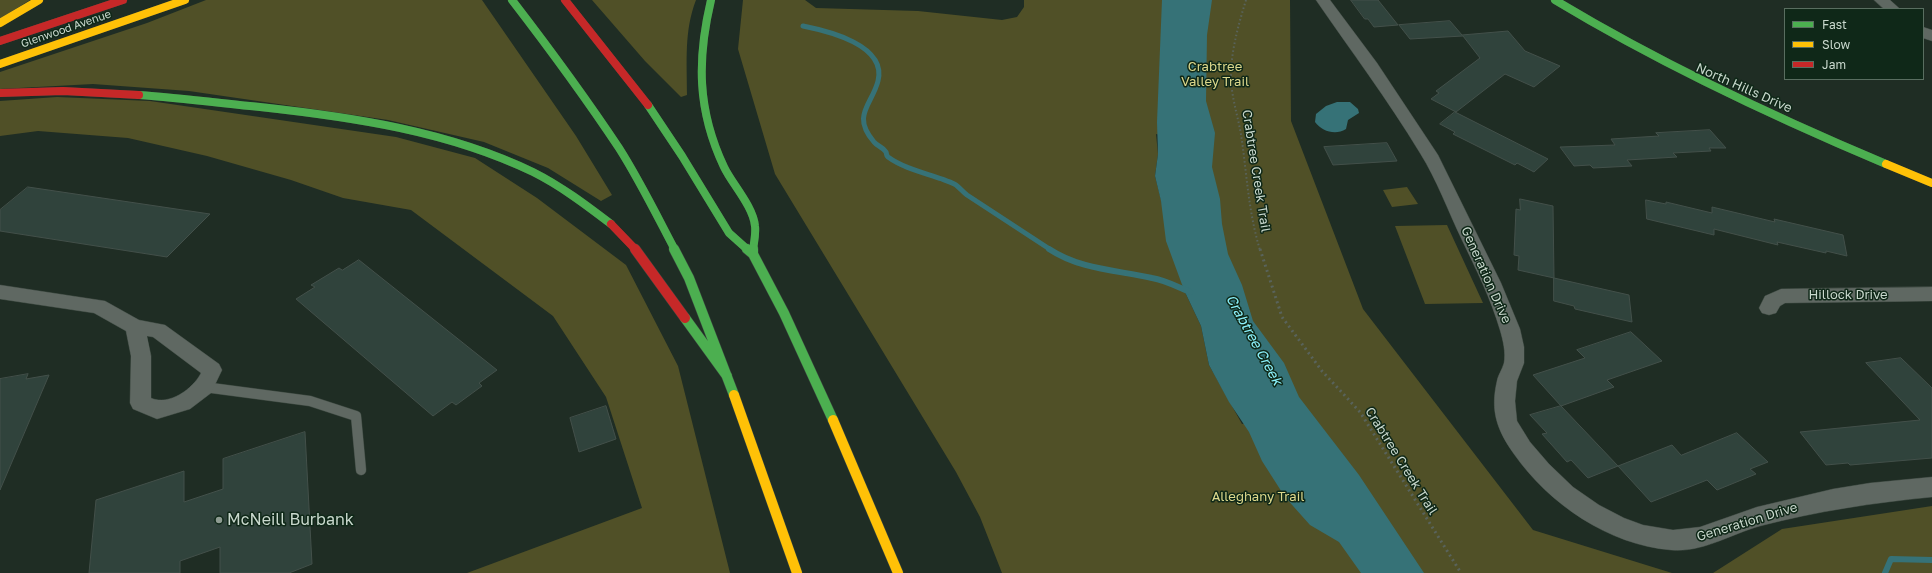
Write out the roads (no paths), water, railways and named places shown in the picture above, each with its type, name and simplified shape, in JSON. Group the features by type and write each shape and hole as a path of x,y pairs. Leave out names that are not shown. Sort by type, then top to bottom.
{"main road":[{"path":"0,23 39,0"},
{"name":"Glenwood Avenue","path":"0,41 123,0"},
{"name":"Glenwood Avenue","path":"0,64 185,0"},
{"path":"512,0 548,45 619,149 689,278 752,442 796,573"},
{"path":"565,0 623,72 652,111 730,233 753,254 784,313 821,392 898,573"},
{"path":"711,0 701,52 700,75 704,109 707,122 728,174 755,224 753,254"},
{"name":"North Hills Drive","path":"1555,0 1621,41 1717,91 1932,182"},
{"path":"0,94 91,91 193,99 294,111 389,126 444,138 489,152 528,168 554,183 578,198 614,227 643,259 727,376"}],"street":[{"name":"Generation Drive","path":"1323,0 1376,72 1430,155 1492,284 1510,329 1514,347 1514,363 1507,381 1505,401 1506,422 1522,448 1541,472 1565,494 1591,512 1616,525 1643,534 1673,540 1700,538 1757,517 1825,500 1870,493 1932,487"},
{"path":"1881,0 1892,8"},
{"path":"0,292 98,306 135,327 158,330 212,370 204,387 183,402 157,410 140,403 140,356 135,327"},
{"name":"Hillock Drive","path":"1769,308 1772,301 1781,296 1932,294"}],"lane":[{"path":"204,387 310,401 356,416 361,470"}],"water":[{"name":"Crabtree Creek","path":"1162,0 1212,0 1207,35 1206,101 1215,133 1212,167 1220,199 1222,224 1228,254 1242,285 1253,321 1284,363 1299,397 1359,475 1424,573 1361,573 1339,542 1310,525 1285,497 1262,461 1249,432 1229,402 1209,365 1201,326 1184,290 1166,241 1161,201 1155,176 1158,154 1157,122"},
{"path":"1337,102 1350,102 1358,109 1359,113 1348,120 1346,129 1338,132 1329,132 1321,128 1315,122 1316,114 1326,106"}],"waterway":[{"path":"803,26 840,36 865,49 874,58 878,69 878,81 865,110 864,124 867,133 877,145 885,150 888,157 907,167 954,184 967,195 1051,250"},
{"path":"1049,249 1061,256 1086,265 1157,279 1190,292"},
{"path":"1885,573 1891,559 1932,560"}],"place":[{"name":"McNeill Burbank","path":"219,520"}],"park label":[{"name":"Crabtree Valley Trail","path":"1215,74"},
{"name":"Alleghany Trail","path":"1258,497"}]}
